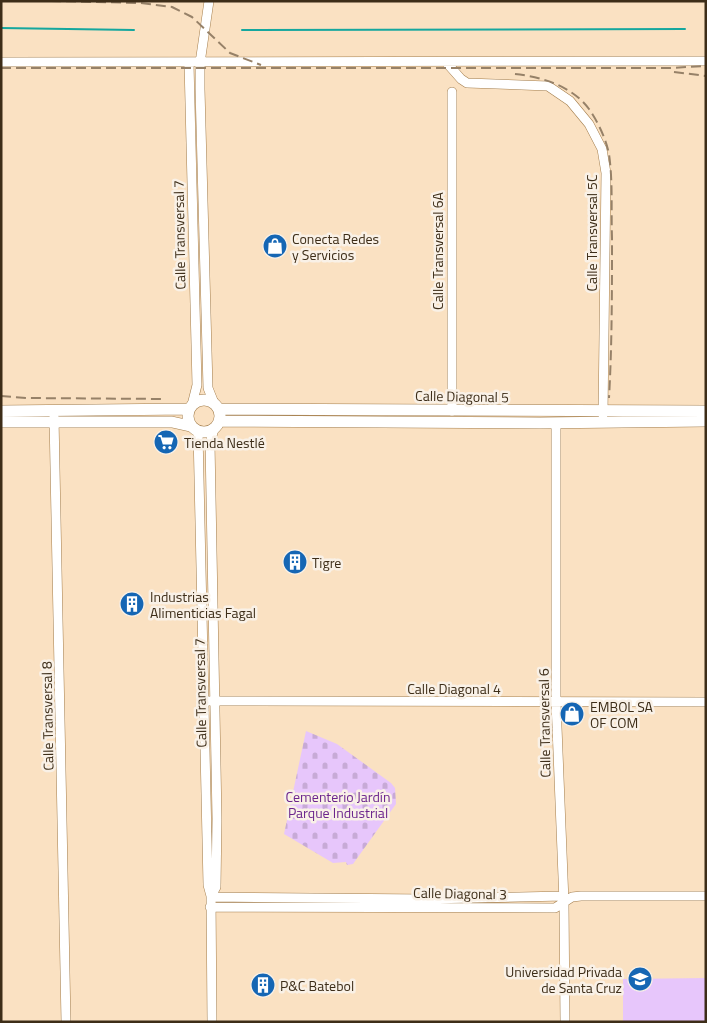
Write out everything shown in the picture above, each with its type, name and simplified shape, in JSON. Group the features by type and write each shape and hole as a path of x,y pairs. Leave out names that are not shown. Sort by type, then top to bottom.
{"main road":[{"path":"1,411 54,416 172,422 206,433 217,425 216,406 205,400 191,407 54,416 1,422"},
{"name":"Calle Diagonal 5","path":"216,406 452,411 603,418 664,417 706,421"},
{"path":"191,407 188,417 194,429"},
{"path":"405,423 406,410"},
{"name":"Calle Diagonal 5","path":"664,417 706,411"},
{"name":"Calle Diagonal 5","path":"217,425 556,423 603,418"}],"street":[{"name":"Calle Transversal 7","path":"209,1 200,63 208,388 216,406"},
{"path":"1,62 706,61"},
{"name":"Calle Transversal 5C","path":"446,62 461,80 467,83 548,86 570,101 589,124 602,150 606,173 603,418"},
{"name":"Calle Transversal 7","path":"189,63 197,385 191,407"},
{"name":"Calle Transversal 6A","path":"452,92 452,411"},
{"path":"190,117 201,116"},
{"path":"192,206 204,206"},
{"path":"194,318 206,318"},
{"name":"Calle Transversal 8","path":"54,416 66,1022"},
{"name":"Calle Transversal 6","path":"556,423 556,702 564,899 565,1022"},
{"name":"Calle Transversal 7","path":"211,896 216,887 217,819 210,443 217,425"},
{"name":"Calle Transversal 7","path":"194,429 200,520 202,701 208,885 211,896 212,1022"},
{"path":"200,520 210,520"},
{"name":"Calle Diagonal 4","path":"202,701 706,702"},
{"path":"211,896 564,899"},
{"name":"Calle Diagonal 3","path":"210,907 555,908 564,899 581,896 706,896"}],"green space":[{"name":"Cementerio Jardín Parque Industrial","path":"306,731 337,744 391,783 395,788 396,804 353,864 347,865 346,862 333,863 284,834"},
{"path":"706,978 706,1022 623,1022 623,979"}],"waterway":[{"path":"1,28 134,30"},
{"path":"242,30 685,29"}],"railway":[{"path":"51,1 140,3 172,7 192,17 230,53 261,65"},
{"path":"1,68 670,68 706,66"},
{"path":"674,72 706,76"},
{"path":"515,74 546,80 574,94 589,109 608,148 611,175 612,238 609,398"},
{"path":"1,396 27,398 163,399"}],"place":[{"name":"Conecta Redes y Servicios","path":"275,246"},
{"name":"Tienda Nestlé","path":"166,442"},
{"name":"Tigre","path":"295,562"},
{"name":"Industrias Alimenticias Fagal","path":"132,604"},
{"name":"EMBOL SA OF COM","path":"572,714"},
{"name":"Universidad Privada de Santa Cruz","path":"640,979"},
{"name":"P&C Batebol","path":"263,985"}]}
